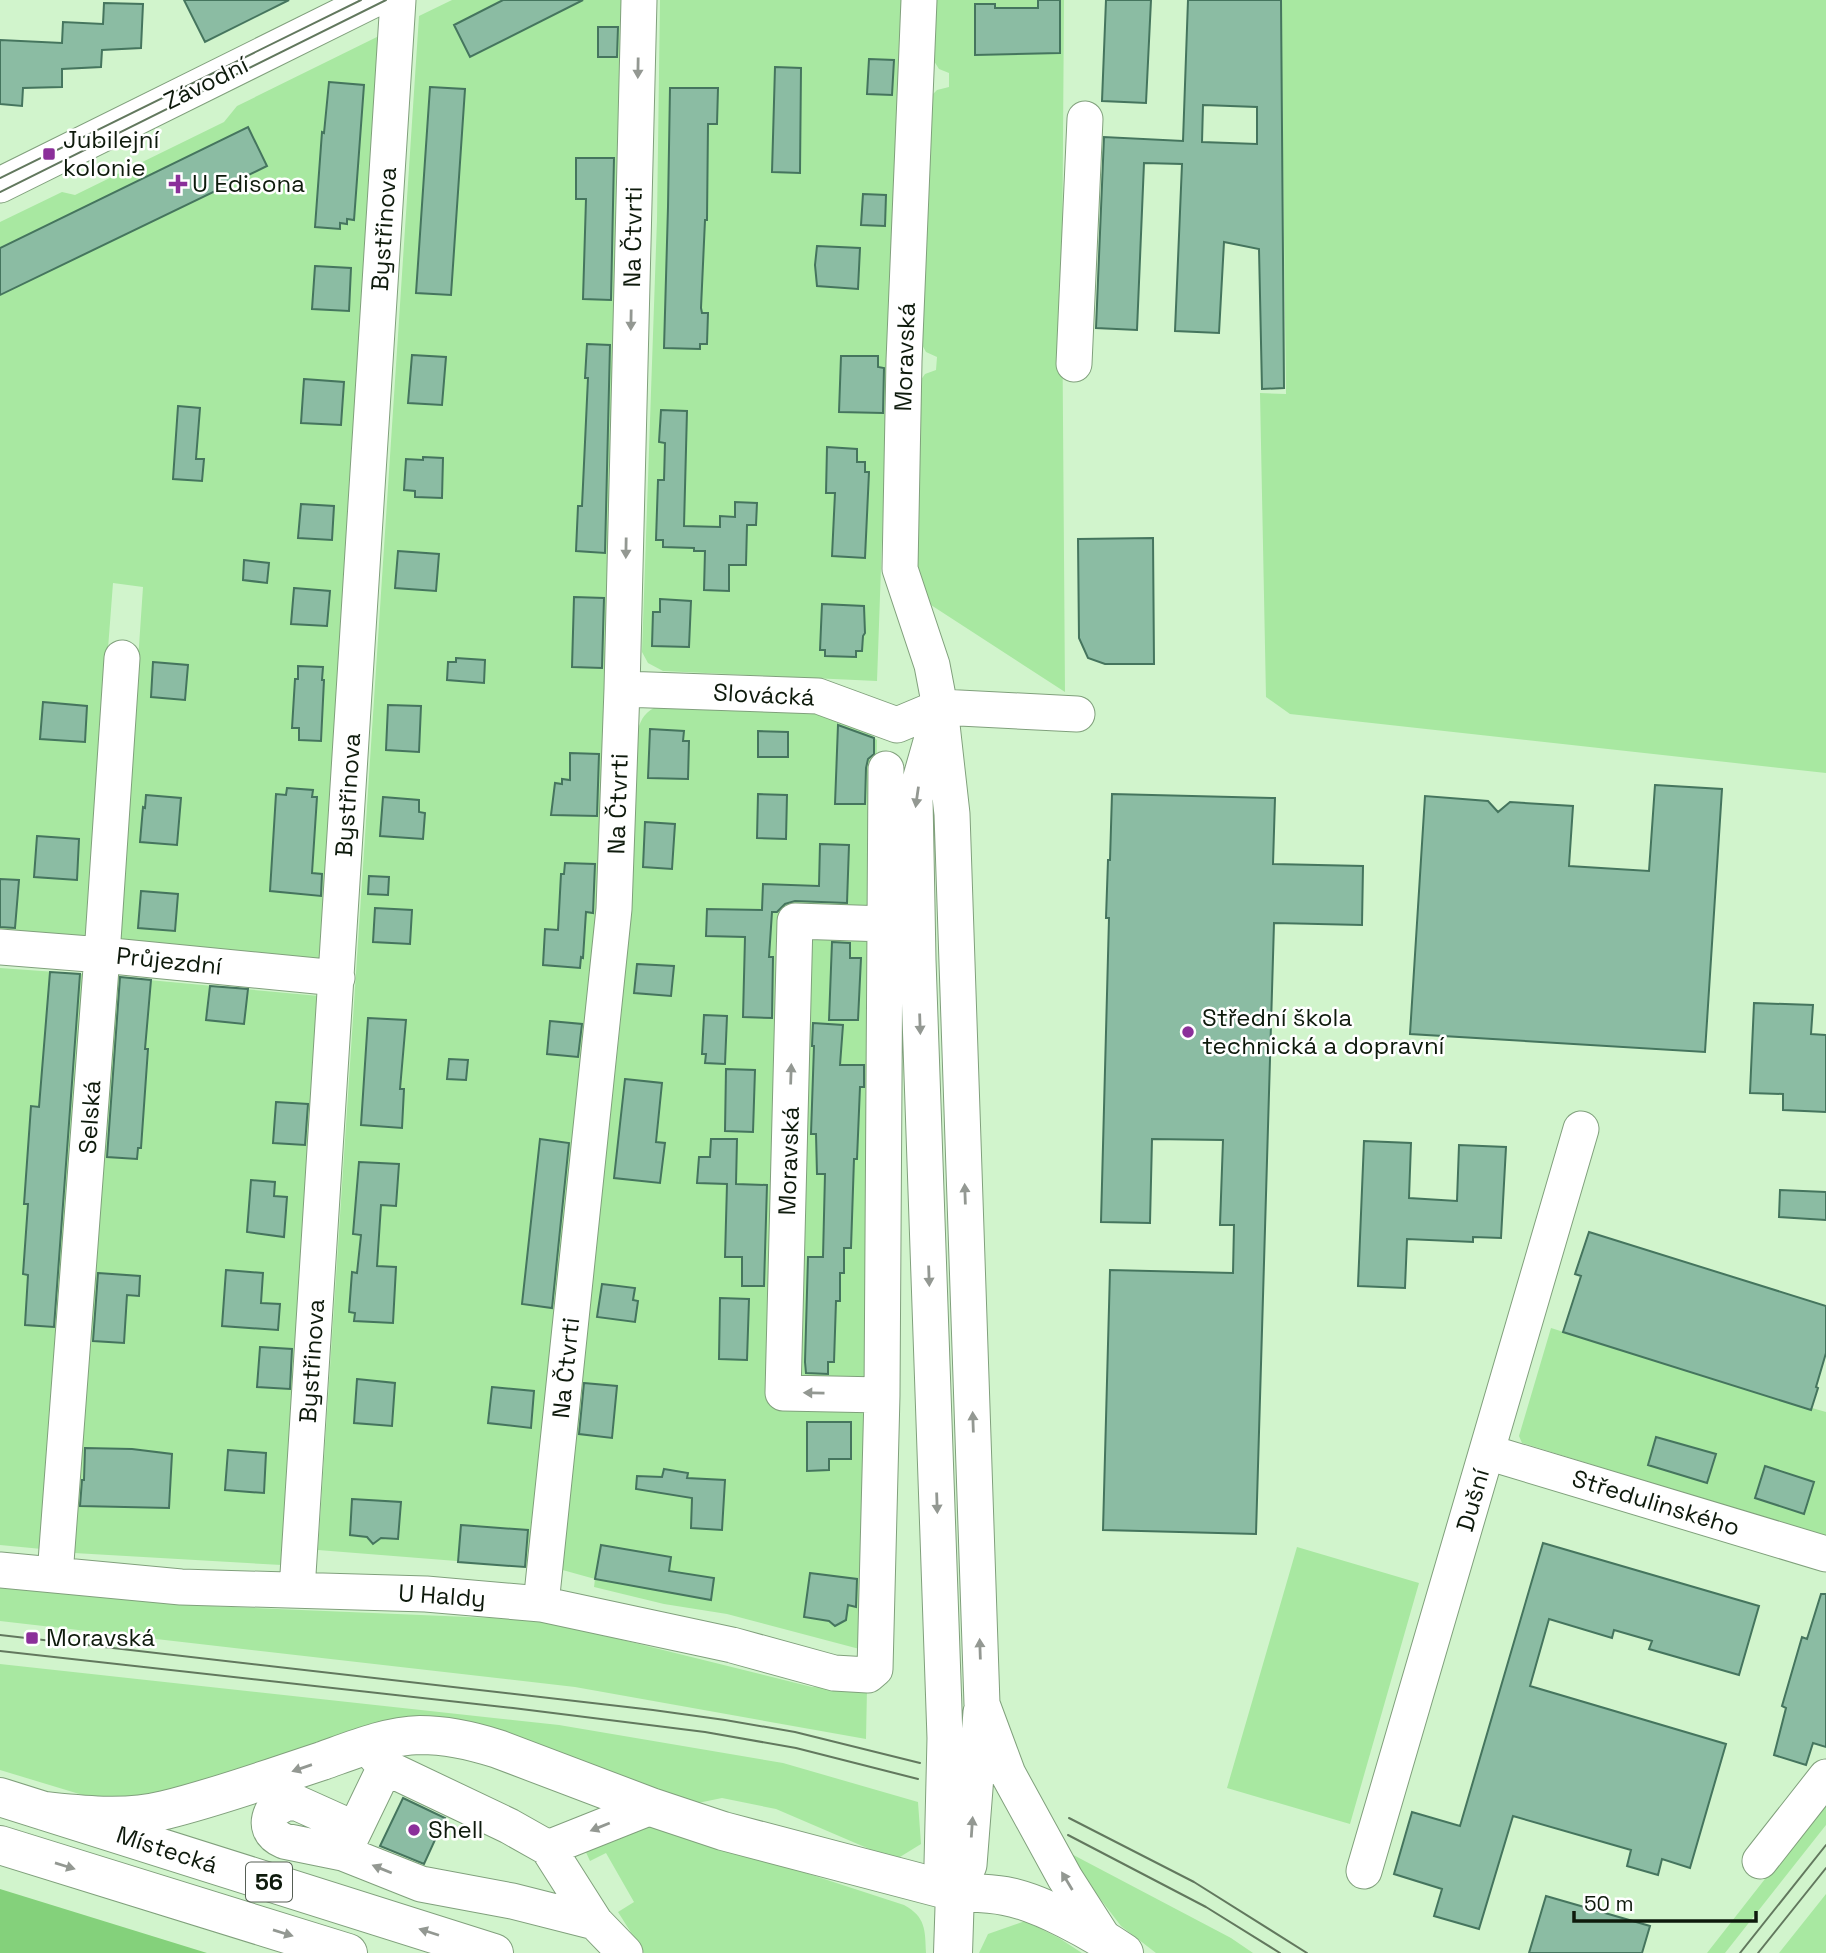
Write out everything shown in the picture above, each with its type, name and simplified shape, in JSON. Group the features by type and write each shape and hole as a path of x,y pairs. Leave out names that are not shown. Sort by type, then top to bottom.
{"highway":[{"path":"44,1811 125,1816 163,1811 267,1780 376,1756 395,1738 439,1736 478,1743 651,1807 723,1830 955,1892 1019,1899 1044,1909 1114,1946"},
{"name":"Místecká","path":"0,1797 494,1953"},
{"name":"Místecká","path":"0,1845 348,1953"},
{"path":"953,1953 955,1892"}],"street":[{"name":"Závodní","path":"0,185 316,14 373,0"},
{"name":"Bystřinova","path":"297,1590 398,0"},
{"name":"Na Čtvrti","path":"541,1604 614,909 639,0"},
{"name":"Moravská","path":"919,0 904,361 900,569 932,665 940,707 953,826 982,1704"},
{"path":"1074,363 1085,119"},
{"name":"Selská","path":"55,1575 122,658"},
{"name":"Slovácká","path":"622,689 818,696 897,725 940,707"},
{"path":"982,1704 969,1865 955,1892 945,1874 943,1864 945,1738 918,960 915,798 940,707 1077,714"},
{"path":"882,1395 886,769"},
{"name":"Moravská","path":"882,1395 783,1393 795,921 886,924"},
{"name":"Průjezdní","path":"0,947 337,978"},
{"name":"Dušní","path":"1364,1871 1581,1129"},
{"name":"U Haldy","path":"0,1570 181,1587 415,1594 541,1604 720,1643 834,1673 868,1675 875,1669 882,1395"},
{"name":"Středulinského","path":"1487,1452 1826,1553"},
{"path":"982,1704 1008,1774 1065,1878 1114,1946"},
{"path":"595,1923 512,1901 421,1884 349,1841 376,1756 548,1848 595,1923 625,1953"},
{"path":"1760,1861 1826,1777"},
{"path":"548,1848 651,1807"}],"green space":[{"path":"452,0 627,0 597,922 531,1567 318,1550 419,16"},
{"path":"660,0 908,0 877,681 663,671 648,663 642,652 657,219"},
{"path":"935,0 1064,0 1062,284 1065,692 914,594 918,384 925,374 936,370 937,357 926,352 920,341 932,95 937,90 949,87 949,73 939,69 932,58"},
{"path":"1281,0 1826,0 1826,773 1290,714 1266,697 1260,393 1286,394"},
{"path":"381,35 321,960 119,941 143,587 113,583 86,938 0,932 0,222 62,192 75,195 224,122 237,106"},
{"path":"658,706 818,713 866,730 877,740 874,913 790,911 774,1408 871,1407 867,1651 727,1614 664,1604 594,1587 595,1579 559,1569 620,1027 630,912 638,730 645,715"},
{"path":"869,931 870,1374 862,1381 799,1377 806,938"},
{"path":"0,968 84,974 42,1549 0,1545"},
{"path":"117,977 319,996 282,1565 74,1553"},
{"path":"1551,1328 1810,1410 1812,1408 1826,1412 1826,1537 1522,1443 1519,1436"},
{"path":"1297,1547 1419,1583 1350,1824 1227,1788"},
{"path":"0,1587 209,1606 542,1620 812,1687 867,1689 866,1739 575,1687 0,1621"},
{"path":"0,1664 559,1725 783,1763 918,1802 921,1844 895,1860 776,1809 722,1798 693,1804 492,1729 119,1806 0,1770"},
{"path":"1826,1801 1826,1825 1725,1953 1707,1953"},
{"path":"643,1824 683,1833 904,1905 917,1914 923,1925 926,1953 644,1953 618,1912 634,1902 606,1853 590,1861 584,1848"},
{"path":"1062,1849 1231,1938 1253,1953 1156,1953 1121,1926"},
{"path":"0,1889 207,1953 0,1953"},
{"path":"1826,1894 1826,1953 1779,1953"},
{"path":"1025,1921 1082,1953 979,1953 988,1934"}],"building":[{"path":"184,0 289,0 205,42"},
{"path":"503,0 583,0 470,57 454,25"},
{"path":"1038,0 1060,0 1060,53 975,55 975,4 995,4 995,8 1038,8"},
{"path":"1106,0 1151,0 1146,103 1102,101"},
{"path":"1188,0 1281,0 1284,388 1262,389 1259,249 1224,242 1219,333 1175,331 1182,164 1144,163 1137,330 1096,328 1104,137 1183,141","holes":["1203,105 1257,107 1257,144 1202,142"]},
{"path":"104,3 143,4 141,48 102,50 101,67 62,69 62,87 23,88 22,106 0,104 0,40 62,43 63,22 103,24"},
{"path":"598,27 618,27 617,57 598,57"},
{"path":"869,59 894,60 892,95 867,94"},
{"path":"775,67 801,68 800,173 772,172"},
{"path":"329,82 364,85 354,220 347,219 347,224 340,223 340,229 315,227 322,132 324,133"},
{"path":"430,87 465,89 451,295 416,293"},
{"path":"670,88 718,88 717,124 708,124 707,220 701,308 702,313 708,313 707,344 700,344 700,349 664,348"},
{"path":"248,127 267,166 0,295 0,248"},
{"path":"576,158 614,158 611,300 583,299 586,199 576,199"},
{"path":"863,194 886,195 885,226 861,225"},
{"path":"817,246 860,248 858,289 817,286"},
{"path":"315,266 351,268 349,311 312,309"},
{"path":"587,344 610,345 605,553 576,551 578,506 582,506"},
{"path":"412,355 446,357 442,405 408,403"},
{"path":"841,356 878,356 878,367 884,368 883,413 839,412"},
{"path":"304,379 344,382 341,425 301,423"},
{"path":"178,406 200,408 196,459 204,459 202,481 173,479"},
{"path":"661,410 687,411 684,526 720,527 720,516 735,517 735,502 757,503 756,525 747,525 746,565 729,565 729,591 704,590 705,551 663,547 663,540 656,540 658,480 664,480 665,443 659,442"},
{"path":"827,447 857,449 857,462 865,462 865,472 869,472 865,558 832,556 835,493 826,493"},
{"path":"423,457 443,458 442,498 415,497 415,491 404,490 406,459 423,460"},
{"path":"301,504 334,506 332,540 298,538"},
{"path":"1153,538 1154,664 1105,664 1088,658 1079,638 1078,539"},
{"path":"398,551 439,554 436,591 395,588"},
{"path":"244,560 269,563 267,583 243,580"},
{"path":"294,588 330,591 327,626 291,624"},
{"path":"574,597 604,598 602,668 572,667"},
{"path":"660,599 691,601 689,647 652,646 653,612 660,612"},
{"path":"822,604 864,606 865,633 862,651 856,651 856,657 825,656 825,650 820,650"},
{"path":"456,658 485,660 484,683 447,680 448,662 456,662"},
{"path":"153,662 188,665 185,700 151,697"},
{"path":"298,666 323,667 321,741 299,740 299,728 292,728"},
{"path":"43,702 87,706 85,742 40,739"},
{"path":"388,705 421,706 419,752 386,750"},
{"path":"838,725 874,738 874,754 868,759 866,768 865,804 835,804"},
{"path":"650,729 684,731 683,741 689,741 688,779 648,778"},
{"path":"758,731 788,732 788,757 758,757"},
{"path":"570,753 599,754 597,816 551,815 555,783 562,784 562,779 570,780"},
{"path":"1655,785 1722,789 1705,1052 1410,1034 1425,796 1488,801 1498,812 1510,802 1573,806 1569,866 1649,871"},
{"path":"287,788 313,790 312,797 317,797 312,873 322,874 321,896 270,891 276,794 286,795"},
{"path":"758,794 787,795 786,839 757,838"},
{"name":"Střední škola technická a dopravní","path":"1112,794 1275,798 1273,864 1363,866 1362,925 1274,923 1256,1534 1103,1530 1110,1270 1233,1273 1234,1225 1220,1225 1223,1140 1152,1139 1150,1223 1101,1222 1109,918 1106,918"},
{"path":"146,795 181,798 177,845 140,842"},
{"path":"383,797 419,800 419,812 425,813 423,839 380,836"},
{"path":"645,822 675,824 672,869 643,867"},
{"path":"37,836 79,839 77,880 34,877"},
{"path":"820,844 849,845 847,903 795,901 785,904 777,912 772,912 769,957 773,957 772,1018 743,1017 745,937 706,936 707,909 762,910 763,884 819,886"},
{"path":"565,863 595,864 593,913 586,912 580,968 543,965 545,929 558,930 561,874 564,874"},
{"path":"369,876 389,877 388,895 368,894"},
{"path":"0,879 19,880 15,928 0,927"},
{"path":"141,891 178,894 175,931 138,928"},
{"path":"375,908 412,910 410,944 373,942"},
{"path":"832,942 850,943 850,958 861,958 858,1020 829,1020"},
{"path":"637,964 674,966 671,996 634,993"},
{"path":"50,972 80,974 54,1327 25,1325 28,1275 23,1274 28,1204 24,1204 31,1106 39,1107"},
{"path":"120,977 151,980 141,1148 138,1148 137,1159 107,1157"},
{"path":"210,986 248,989 244,1024 206,1020"},
{"path":"1754,1003 1813,1005 1811,1034 1826,1035 1826,1112 1783,1110 1783,1094 1750,1093"},
{"path":"704,1015 727,1016 725,1064 705,1063 706,1054 702,1054"},
{"path":"368,1018 406,1020 400,1089 404,1089 402,1128 361,1125"},
{"path":"550,1021 582,1024 578,1057 547,1054"},
{"path":"813,1023 843,1025 840,1065 864,1065 864,1087 860,1087 857,1159 854,1159 851,1248 844,1248 844,1273 840,1273 840,1301 836,1301 834,1362 828,1362 828,1374 806,1373 805,1362 808,1257 823,1257 825,1174 817,1174 816,1134 811,1134"},
{"path":"449,1059 468,1060 466,1080 447,1079"},
{"path":"726,1069 755,1070 753,1132 725,1131"},
{"path":"625,1079 662,1083 656,1142 665,1143 660,1183 614,1178"},
{"path":"276,1102 308,1104 305,1145 273,1143"},
{"path":"540,1139 569,1143 552,1308 522,1304"},
{"path":"711,1139 737,1139 736,1184 767,1185 764,1286 742,1286 742,1257 725,1257 727,1184 697,1183 699,1157 710,1157"},
{"path":"1364,1141 1411,1143 1409,1198 1457,1201 1459,1145 1506,1147 1501,1238 1473,1237 1473,1242 1407,1239 1405,1288 1358,1286"},
{"path":"359,1162 399,1164 396,1206 381,1205 377,1266 396,1267 393,1323 354,1321 355,1313 349,1312 352,1272 357,1273 361,1235 353,1234"},
{"path":"251,1180 275,1182 274,1196 287,1197 284,1237 247,1232"},
{"path":"1780,1190 1826,1192 1826,1220 1779,1217"},
{"path":"1589,1232 1826,1306 1826,1353 1811,1410 1563,1332 1581,1276 1575,1274"},
{"path":"226,1270 263,1273 261,1303 280,1304 278,1330 222,1326"},
{"path":"98,1273 140,1276 139,1296 127,1295 124,1343 93,1341"},
{"path":"602,1284 635,1288 633,1300 638,1301 635,1322 597,1317"},
{"path":"720,1298 749,1299 747,1360 719,1359"},
{"path":"260,1347 292,1349 290,1389 257,1387"},
{"path":"357,1379 395,1383 392,1426 354,1423"},
{"path":"584,1383 617,1386 612,1438 579,1434"},
{"path":"492,1387 534,1391 531,1428 488,1423"},
{"path":"807,1422 851,1422 851,1459 829,1459 829,1470 807,1471"},
{"path":"1656,1437 1716,1454 1707,1483 1648,1465"},
{"path":"85,1448 132,1449 172,1454 169,1508 80,1506"},
{"path":"228,1450 266,1453 264,1493 225,1490"},
{"path":"1765,1466 1814,1482 1804,1514 1755,1498"},
{"path":"664,1469 688,1473 687,1478 725,1480 722,1530 691,1528 692,1498 636,1489 637,1476 662,1477"},
{"path":"352,1499 401,1502 398,1539 381,1538 373,1544 367,1537 350,1535"},
{"path":"461,1525 528,1530 525,1567 458,1562"},
{"path":"1543,1543 1759,1606 1739,1675 1649,1649 1652,1641 1614,1630 1612,1638 1549,1619 1530,1686 1726,1744 1690,1868 1662,1859 1658,1875 1627,1866 1631,1850 1513,1816 1479,1929 1434,1916 1442,1889 1394,1874 1412,1812 1460,1826"},
{"path":"601,1545 671,1557 669,1571 714,1578 711,1600 595,1579"},
{"path":"810,1573 857,1579 856,1607 848,1605 846,1620 835,1626 829,1621 804,1617"},
{"path":"1821,1594 1826,1594 1826,1747 1813,1743 1806,1765 1774,1755 1786,1708 1782,1706 1802,1637 1807,1639"},
{"name":"Shell","path":"403,1798 445,1818 424,1864 380,1846"},
{"path":"1546,1896 1650,1926 1642,1953 1529,1953"}],"tram line":[{"path":"0,178 361,0"},
{"path":"0,192 386,0"},
{"path":"0,1635 725,1720 795,1732 920,1763"},
{"path":"0,1651 705,1732 796,1748 918,1779"},
{"path":"1069,1818 1194,1882 1307,1953"},
{"path":"1068,1835 1206,1907 1280,1953"},
{"path":"1740,1953 1826,1845"},
{"path":"1758,1953 1826,1868"}],"place":[{"name":"Jubilejní kolonie","path":"49,154"},
{"name":"U Edisona","path":"178,184"},
{"name":"Střední škola technická a dopravní","path":"1188,1032"},
{"name":"Moravská","path":"32,1638"},
{"name":"Shell","path":"414,1830"}]}
